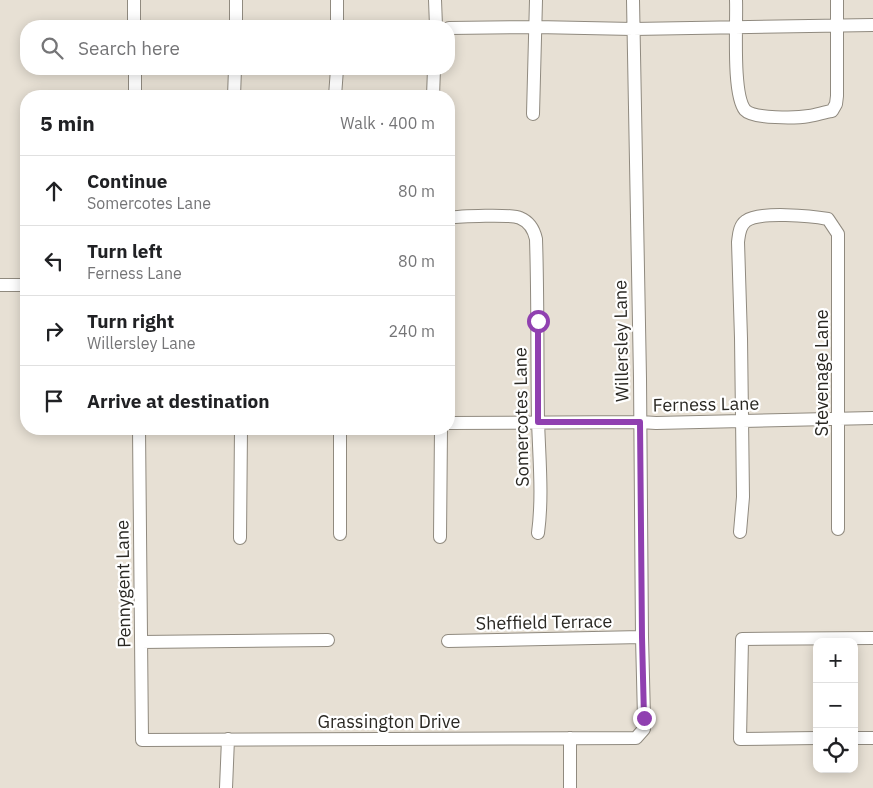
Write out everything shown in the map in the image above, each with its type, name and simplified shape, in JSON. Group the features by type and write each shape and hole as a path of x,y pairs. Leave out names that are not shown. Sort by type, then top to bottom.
{"street":[{"path":"134,0 134,20"},
{"path":"236,0 236,20"},
{"path":"337,0 337,20"},
{"path":"435,0 436,20"},
{"path":"533,114 536,0"},
{"name":"Willersley Lane","path":"632,0 638,203 644,729 636,738"},
{"path":"736,0 737,84 746,111 757,116 809,116 832,111 838,96 837,0"},
{"path":"455,28 633,29 873,25"},
{"path":"135,75 135,90"},
{"path":"234,90 235,75"},
{"path":"335,90 337,75"},
{"path":"433,90 434,75"},
{"name":"Stevenage Lane","path":"742,421 738,242 740,229 745,221 763,216 810,216 828,219 838,234 838,529"},
{"name":"Somercotes Lane","path":"455,217 520,217 529,223 534,230 536,239 538,321 540,488 538,533"},
{"path":"0,285 20,285"},
{"name":"Ferness Lane","path":"455,423 664,423 873,418"},
{"path":"740,532 742,421"},
{"name":"Pennygent Lane","path":"139,435 142,740"},
{"path":"240,538 241,435"},
{"path":"340,435 340,534"},
{"path":"440,538 441,435"},
{"name":"Sheffield Terrace","path":"448,641 642,637"},
{"path":"813,738 740,739 742,639 873,638"},
{"path":"141,642 328,640"},
{"path":"570,738 570,788"},
{"name":"Grassington Drive","path":"142,740 636,738"},
{"path":"858,738 873,738"},
{"path":"226,788 228,739"}],"route":[{"path":"538,321 538,422 640,422 644,718"}]}
